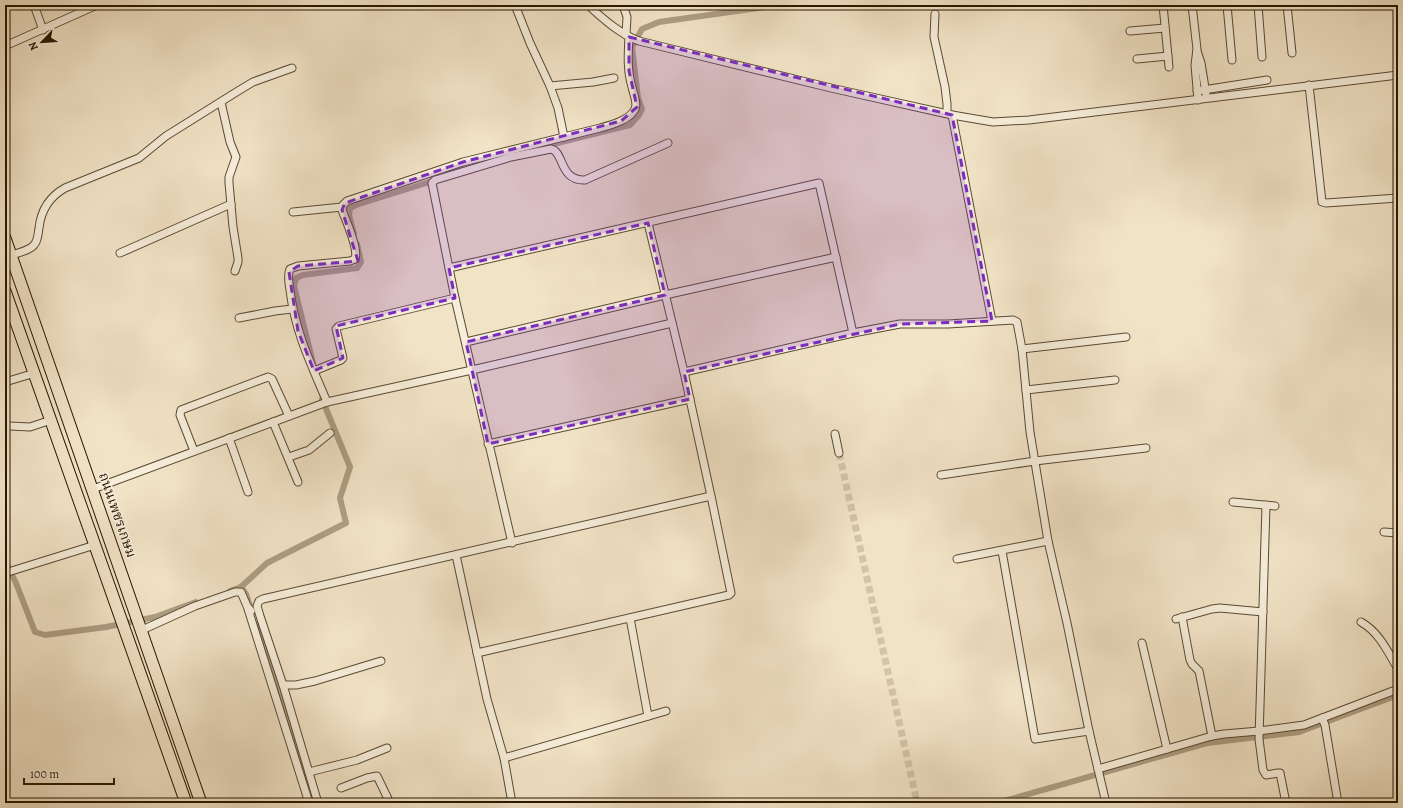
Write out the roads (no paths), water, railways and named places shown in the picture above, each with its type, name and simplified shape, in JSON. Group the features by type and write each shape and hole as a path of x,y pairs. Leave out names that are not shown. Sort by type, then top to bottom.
{"main road":[{"name":"ถนนเพชรเกษม","path":"5,238 201,803"},
{"path":"5,291 186,803"}],"street":[{"path":"34,5 42,30"},
{"path":"516,5 530,43 550,86 558,108 564,137"},
{"path":"588,5 629,37 640,41 825,86 949,114 993,122 1207,99 1398,75"},
{"path":"293,212 342,207 345,203 352,200 463,162 600,128 621,121 636,108 629,71 629,37 627,17 623,5"},
{"path":"1163,5 1169,67"},
{"path":"1192,5 1197,49 1207,99"},
{"path":"1227,5 1232,60"},
{"path":"1258,5 1262,57"},
{"path":"1287,5 1292,53"},
{"path":"5,46 95,6"},
{"path":"935,14 934,37 992,321"},
{"path":"1130,31 1165,28"},
{"path":"1197,49 1195,65 1198,100"},
{"path":"1137,58 1168,56"},
{"path":"11,256 34,245 37,239 40,220 45,206 56,193 139,158 166,136 253,82 292,68"},
{"path":"550,86 593,82 614,78"},
{"path":"1197,91 1267,80"},
{"path":"1309,86 1322,202 1326,204 1398,198"},
{"path":"221,102 230,142 236,156 229,177 238,258 234,271"},
{"path":"512,543 455,298 432,183 435,180 504,159 551,149 556,151 566,172 576,179 585,180 668,143"},
{"path":"449,268 819,183 853,333"},
{"path":"120,253 231,204"},
{"path":"325,402 298,331 292,309 289,278 290,269 298,266 350,261 355,259 356,254 354,246 342,207"},
{"path":"477,653 729,595 731,593 684,372 648,223"},
{"path":"466,342 666,295 836,258"},
{"path":"314,371 343,358 336,329 339,326 455,298"},
{"path":"239,318 292,309"},
{"path":"684,372 853,333 900,324 1015,320 1018,324 1022,349 1035,461 1048,541 1067,623 1088,731 1106,803"},
{"path":"93,489 325,402 472,370 672,323"},
{"path":"1022,349 1126,337"},
{"path":"5,382 35,373"},
{"path":"194,451 180,415 181,410 268,377 272,379 290,416"},
{"path":"1026,390 1115,380"},
{"path":"488,444 690,399"},
{"path":"10,426 30,428 51,420"},
{"path":"273,422 289,457 298,482"},
{"path":"289,457 309,450 330,433"},
{"path":"835,434 839,453"},
{"path":"229,438 248,492"},
{"path":"941,474 1146,448"},
{"path":"318,803 283,685 259,616 257,604 263,599 512,543 711,496"},
{"path":"1233,502 1276,506"},
{"path":"1266,506 1259,735 1263,770 1266,775 1280,773 1286,803"},
{"path":"1384,532 1398,533"},
{"path":"957,559 1048,541"},
{"path":"8,572 95,545"},
{"path":"1002,551 1034,738 1088,731"},
{"path":"456,555 487,699 504,758 512,803"},
{"path":"139,623 235,592 241,592 249,610 309,803"},
{"path":"1212,736 1199,671 1190,660 1179,618 1220,608 1263,612"},
{"path":"249,610 259,616"},
{"path":"630,618 648,716"},
{"path":"1360,622 1376,633 1398,668"},
{"path":"1142,643 1167,749"},
{"path":"283,685 296,685 316,681 381,661"},
{"path":"1099,772 1167,749 1212,736 1224,734 1259,735 1324,721 1398,689"},
{"path":"504,758 666,711"},
{"path":"1324,721 1338,803"},
{"path":"309,772 357,760 387,748"},
{"path":"341,788 367,778 377,776 390,803"}],"waterway":[{"path":"525,151 630,125 642,109 638,98 632,47 642,29 659,22 780,5"},
{"path":"354,234 349,215 350,208 436,180"},
{"path":"314,367 294,286 296,278 303,275 357,268 361,262 357,244"},
{"path":"230,591 241,587 267,563 346,523 340,498 350,467 322,399"},
{"path":"5,561 16,583 35,632 45,635 106,627 155,617 196,602"},
{"path":"241,587 246,594 251,609"},
{"path":"257,625 307,784"},
{"path":"997,803 1207,743 1299,732 1398,695"}],"tunnel":[{"path":"839,453 917,802"}]}
